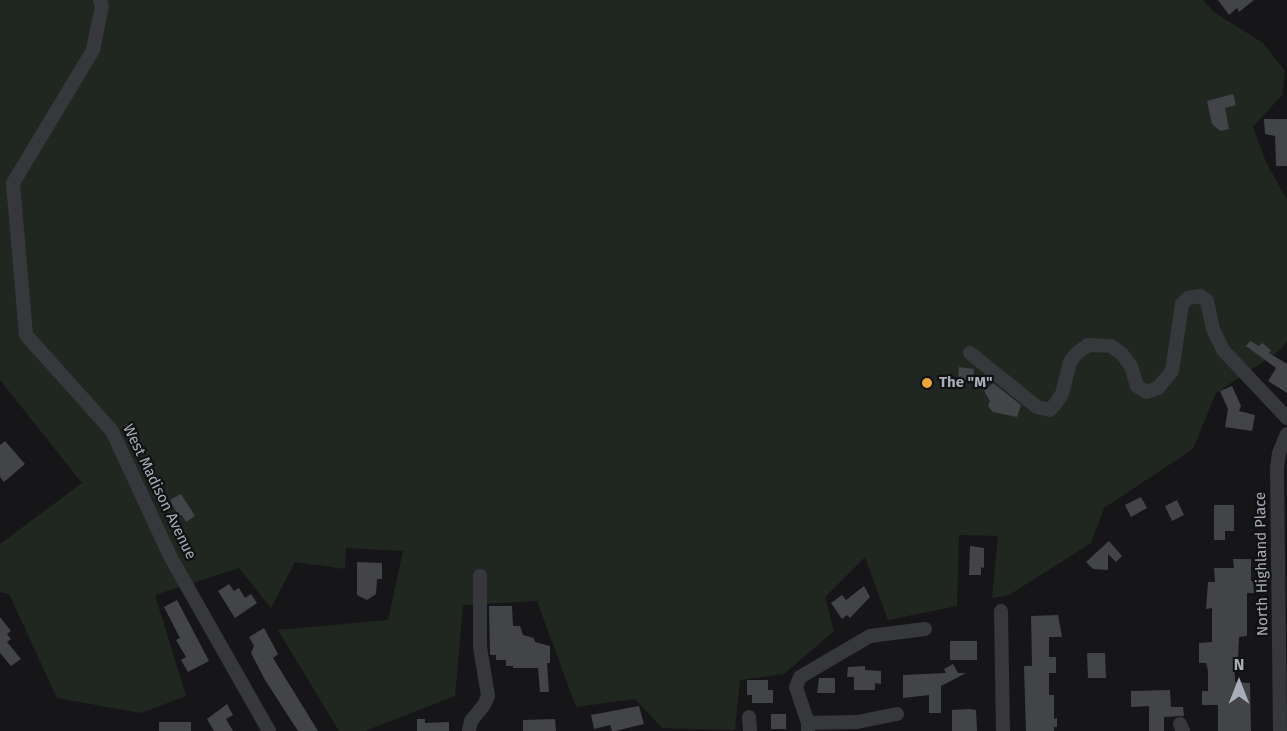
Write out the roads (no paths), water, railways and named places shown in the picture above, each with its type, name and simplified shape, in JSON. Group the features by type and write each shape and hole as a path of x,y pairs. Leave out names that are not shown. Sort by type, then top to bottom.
{"street":[{"name":"West Madison Avenue","path":"100,0 102,6 93,50 13,183 26,335 112,431 186,584 269,731"},
{"path":"970,352 1037,407 1050,410 1062,394 1070,363 1077,352 1088,345 1111,346 1122,354 1131,366 1137,386 1146,392 1158,388 1172,371 1182,304 1188,298 1200,296 1207,301 1213,329 1223,350 1287,418"},
{"name":"North Highland Place","path":"1280,731 1278,468 1279,453 1287,434"},
{"path":"469,731 471,721 488,696 480,647 480,576"},
{"path":"1001,611 1003,731"},
{"path":"897,714 866,721 808,727 796,687 800,677 870,636 926,629"}],"place":[{"name":"The \"M\"","path":"927,383"}]}
